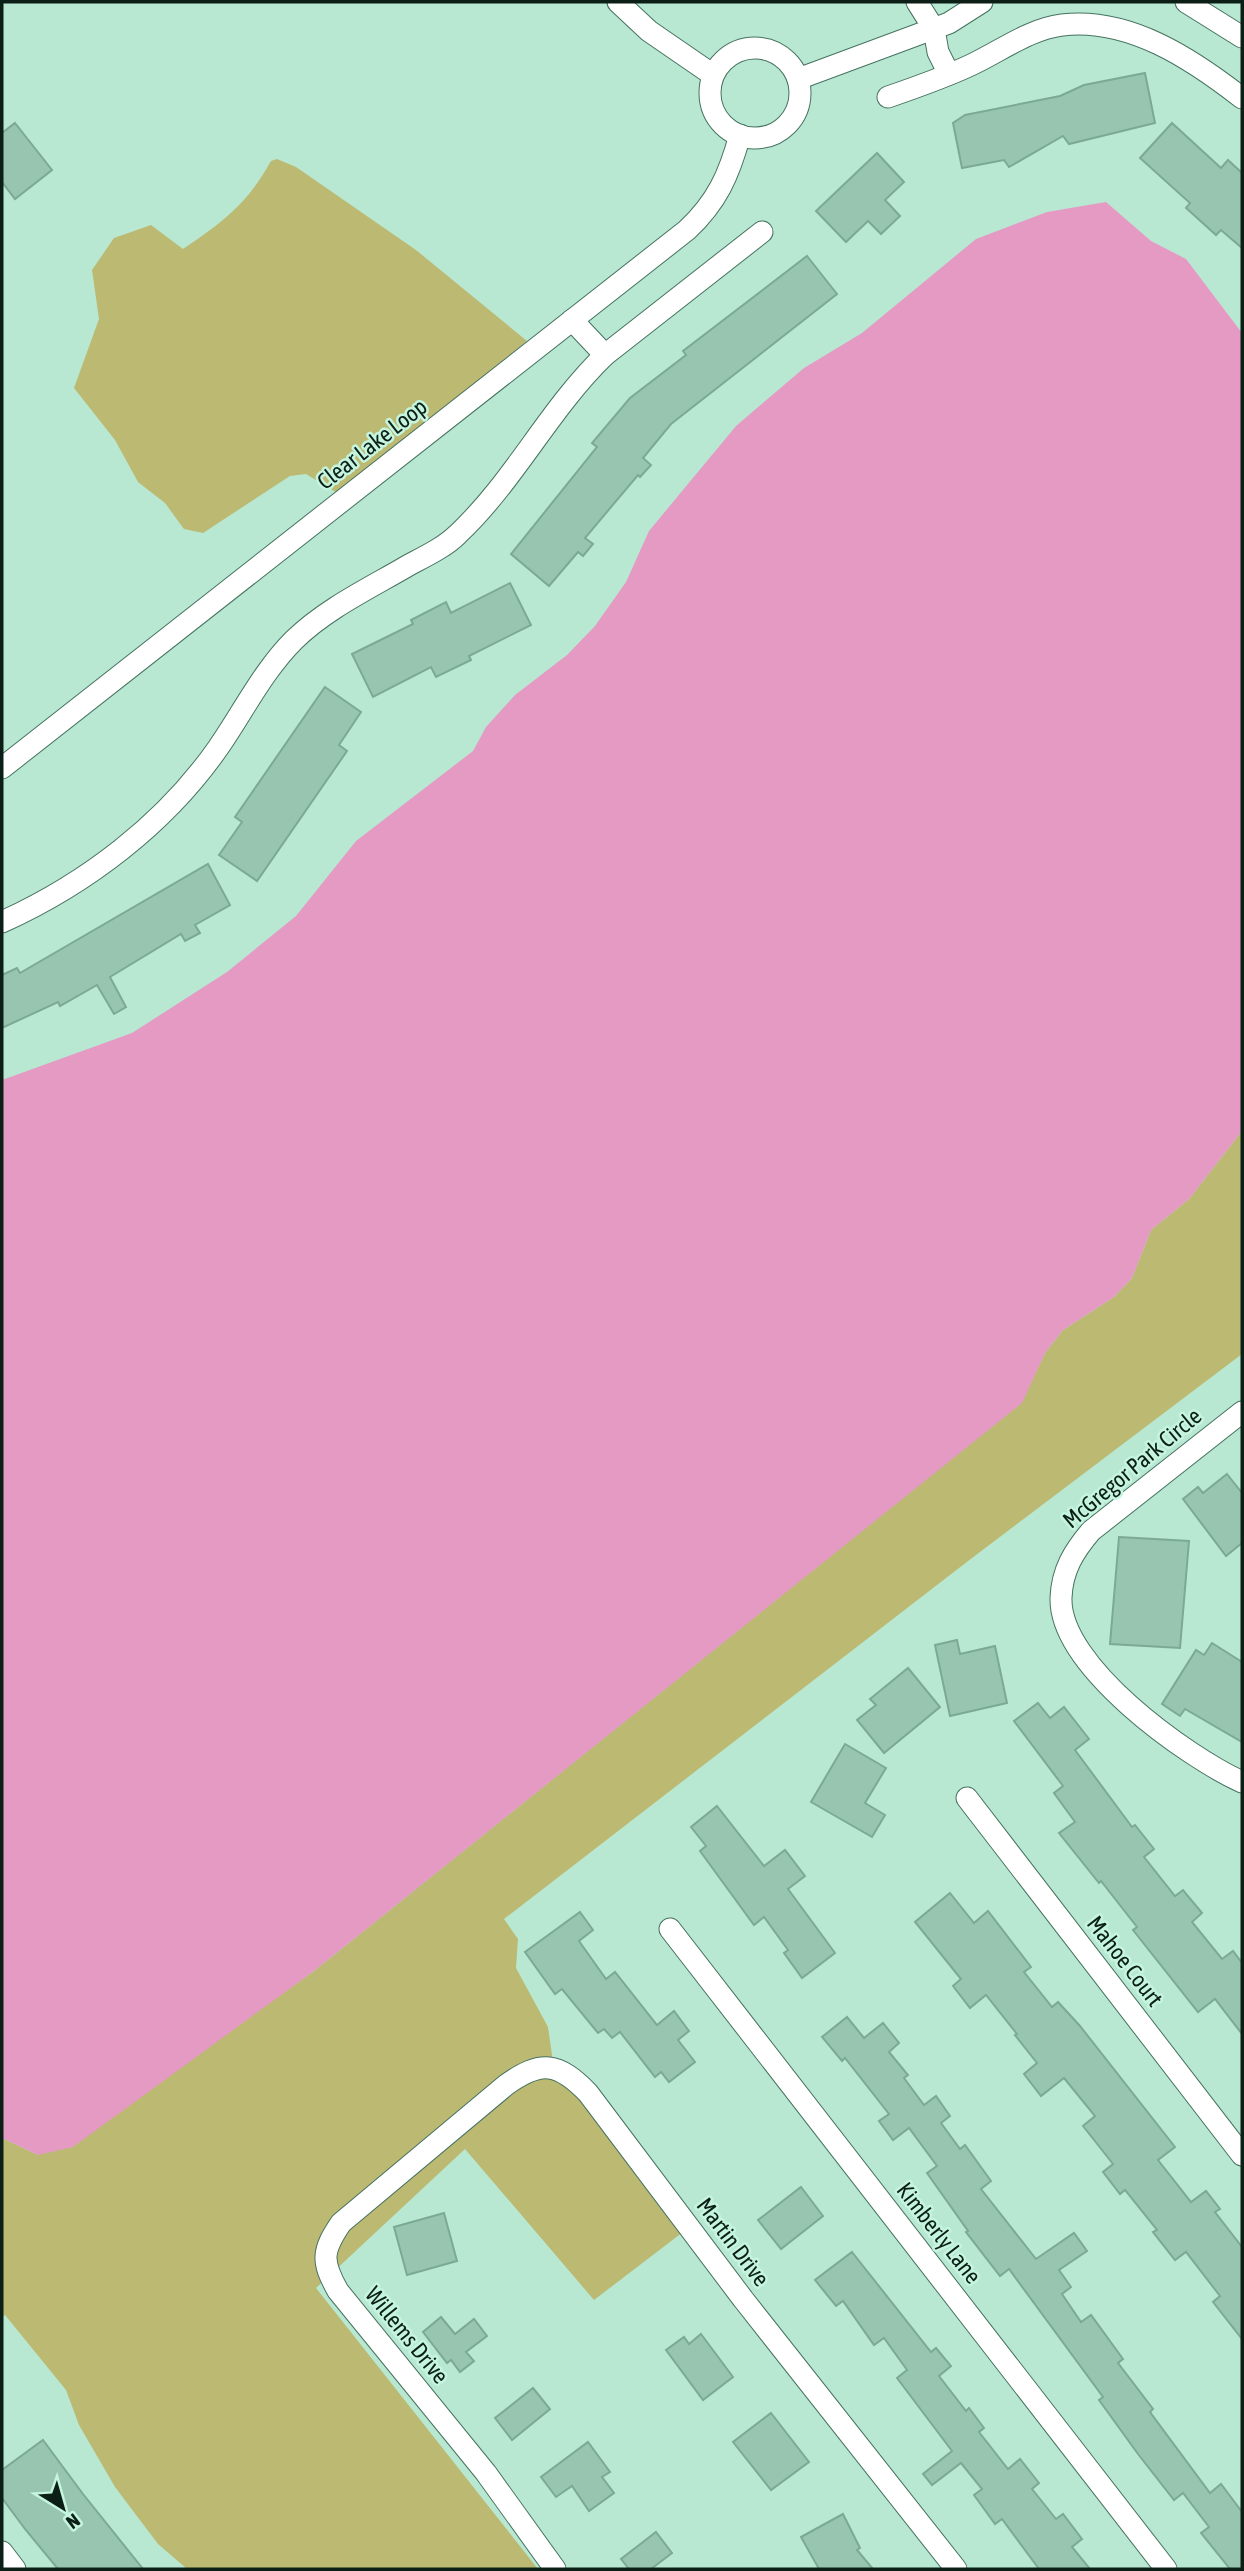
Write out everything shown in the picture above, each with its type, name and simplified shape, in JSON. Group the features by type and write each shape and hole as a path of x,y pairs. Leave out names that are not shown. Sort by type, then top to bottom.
{"street":[{"path":"618,2 649,31 713,75"},
{"path":"917,2 934,29 938,51 949,75"},
{"path":"798,79 934,29 982,2"},
{"path":"1186,2 1242,37"},
{"path":"888,97 949,75 1028,35 1062,25 1100,25 1139,35 1193,63 1242,98"},
{"path":"757,47 782,57 798,79 798,107 781,130 768,136 740,135 727,128 714,111 709,89 713,75 731,54 757,47"},
{"name":"Clear Lake Loop","path":"2,768 706,212 730,174 740,135"},
{"path":"2,922 92,872 128,845 174,801 205,766 263,678 301,634 340,605 456,537 509,480 576,383 605,355 762,232"},
{"path":"572,320 605,355"},
{"name":"McGregor Park Circle","path":"1242,1412 1091,1531 1075,1550 1064,1574 1061,1601 1067,1624 1081,1650 1134,1711 1176,1746 1242,1783"},
{"name":"Mahoe Court","path":"967,1798 1242,2155"},
{"name":"Kimberly Lane","path":"670,1929 1166,2569"},
{"name":"Martin Drive","path":"435,2144 527,2071 551,2066 573,2077 588,2093 768,2331 956,2569"},
{"name":"Willems Drive","path":"435,2144 341,2222 326,2246 326,2270 338,2291 486,2473 555,2569"},
{"path":"2,2552 15,2569"}],"shaded area":[{"path":"277,159 296,167 416,250 527,341 339,494 306,474 290,476 203,533 184,529 165,503 138,482 115,440 74,388 99,319 92,270 114,238 151,225 183,249 233,211 253,189 271,161"},
{"path":"1106,202 1151,241 1186,259 1242,333 1242,1131 1189,1199 1151,1230 1132,1278 1114,1297 1063,1330 1045,1353 1022,1403 314,1971 73,2147 38,2155 2,2138 2,1080 132,1033 227,972 296,916 356,841 473,751 486,727 515,695 567,655 595,626 626,582 649,531 736,426 804,368 862,333 976,239 1047,212"},
{"path":"1242,1131 1242,1354 972,1558 504,1919 518,1939 516,1968 548,2027 553,2062 683,2232 594,2300 465,2149 316,2288 538,2569 187,2569 158,2544 115,2487 79,2425 66,2390 5,2315 2,2317 2,2138 38,2155 216,2040 314,1971 1021,1403 1045,1353 1063,1330 1114,1297 1132,1278 1151,1230 1189,1199"}],"building":[{"path":"1145,73 1155,123 1069,144 1063,136 1009,167 1004,160 962,168 953,123 965,115 1060,96 1084,85"},
{"path":"15,123 52,170 15,199 2,182 2,133"},
{"path":"1172,123 1221,168 1228,160 1242,173 1242,248 1221,230 1216,235 1186,208 1190,203 1140,158"},
{"path":"877,153 904,182 885,200 900,216 881,234 868,221 846,242 816,211"},
{"path":"807,256 837,294 671,424 643,458 651,465 640,477 638,475 585,538 593,544 583,556 578,552 549,586 511,554 597,447 592,443 630,398 686,355 683,351"},
{"path":"510,583 531,625 469,656 471,660 436,677 431,667 373,697 352,654 413,624 411,620 446,602 451,613"},
{"path":"325,687 361,712 339,745 347,751 257,881 219,855 242,822 235,817"},
{"path":"208,864 230,905 195,925 200,933 185,941 181,934 110,977 126,1007 114,1014 97,985 60,1006 58,1002 2,1028 2,975 17,968 20,973"},
{"path":"1227,1474 1242,1493 1242,1543 1226,1556 1183,1499 1198,1487 1203,1493"},
{"path":"1119,1537 1189,1541 1180,1648 1110,1644"},
{"path":"957,1640 960,1654 995,1646 1007,1703 950,1716 935,1645"},
{"path":"1212,1643 1242,1662 1242,1742 1185,1709 1180,1716 1162,1704 1196,1650 1204,1655"},
{"path":"908,1668 940,1707 884,1753 857,1720 876,1705 870,1699"},
{"path":"1038,1703 1050,1718 1064,1707 1089,1739 1075,1750 1132,1827 1135,1825 1154,1849 1144,1857 1175,1896 1183,1890 1202,1913 1192,1922 1222,1959 1233,1951 1242,1963 1242,2034 1215,1999 1198,2012 1133,1930 1137,1927 1059,1833 1075,1822 1054,1793 1063,1786 1014,1721"},
{"path":"845,1744 886,1768 865,1803 885,1815 872,1837 811,1802"},
{"path":"717,1806 764,1866 785,1850 805,1876 788,1889 835,1953 802,1978 784,1953 788,1950 764,1917 754,1925 700,1851 706,1846 691,1827"},
{"path":"950,1893 974,1923 988,1911 1031,1967 1024,1972 1052,2007 1058,2002 1080,2026 1175,2147 1158,2160 1191,2202 1206,2191 1220,2209 1215,2212 1242,2247 1242,2339 1213,2302 1220,2296 1186,2252 1175,2260 1153,2232 1157,2230 1125,2190 1120,2194 1103,2172 1113,2164 1083,2126 1095,2116 1064,2078 1041,2096 1024,2074 1037,2063 986,1995 970,2008 953,1986 961,1979 915,1922"},
{"path":"580,1912 593,1930 579,1941 606,1979 615,1972 657,2025 674,2011 689,2031 678,2040 695,2062 669,2082 661,2072 655,2077 620,2032 612,2038 604,2029 598,2033 562,1989 555,1994 525,1952"},
{"path":"847,2017 864,2038 883,2023 899,2043 889,2052 908,2075 904,2078 924,2105 936,2096 950,2116 941,2123 960,2149 965,2145 991,2181 981,2189 1036,2259 1074,2233 1087,2251 1059,2270 1071,2287 1062,2294 1081,2322 1091,2315 1123,2359 1118,2363 1153,2409 1150,2412 1210,2493 1221,2484 1242,2512 1242,2569 1230,2569 1201,2533 1209,2527 1183,2493 1174,2500 1138,2454 1099,2400 1103,2397 1009,2269 1000,2276 966,2232 968,2231 927,2173 937,2166 909,2128 893,2140 879,2121 889,2114 845,2058 842,2061 822,2037"},
{"path":"801,2187 823,2216 781,2249 758,2220"},
{"path":"444,2213 457,2261 407,2275 394,2227"},
{"path":"852,2252 931,2352 936,2348 951,2366 939,2376 966,2411 969,2408 984,2428 979,2432 1008,2469 1020,2459 1039,2483 1032,2489 1056,2519 1063,2514 1082,2539 1072,2547 1090,2569 1039,2569 1002,2519 995,2524 974,2495 982,2489 961,2463 932,2485 923,2474 952,2451 897,2378 907,2370 884,2338 874,2345 843,2301 836,2306 815,2280"},
{"path":"441,2317 455,2334 474,2319 487,2336 466,2352 474,2361 460,2372 451,2360 447,2363 423,2332"},
{"path":"701,2334 733,2377 703,2400 666,2350 684,2337 689,2344"},
{"path":"533,2388 550,2409 512,2440 495,2418"},
{"path":"771,2413 809,2462 771,2490 733,2442"},
{"path":"43,2440 143,2569 58,2569 25,2529 2,2498 2,2470"},
{"path":"588,2442 610,2472 602,2477 614,2493 589,2511 572,2486 556,2497 541,2477"},
{"path":"843,2514 860,2548 857,2550 873,2569 819,2569 801,2537"},
{"path":"656,2532 672,2553 651,2569 629,2569 621,2559"}]}
